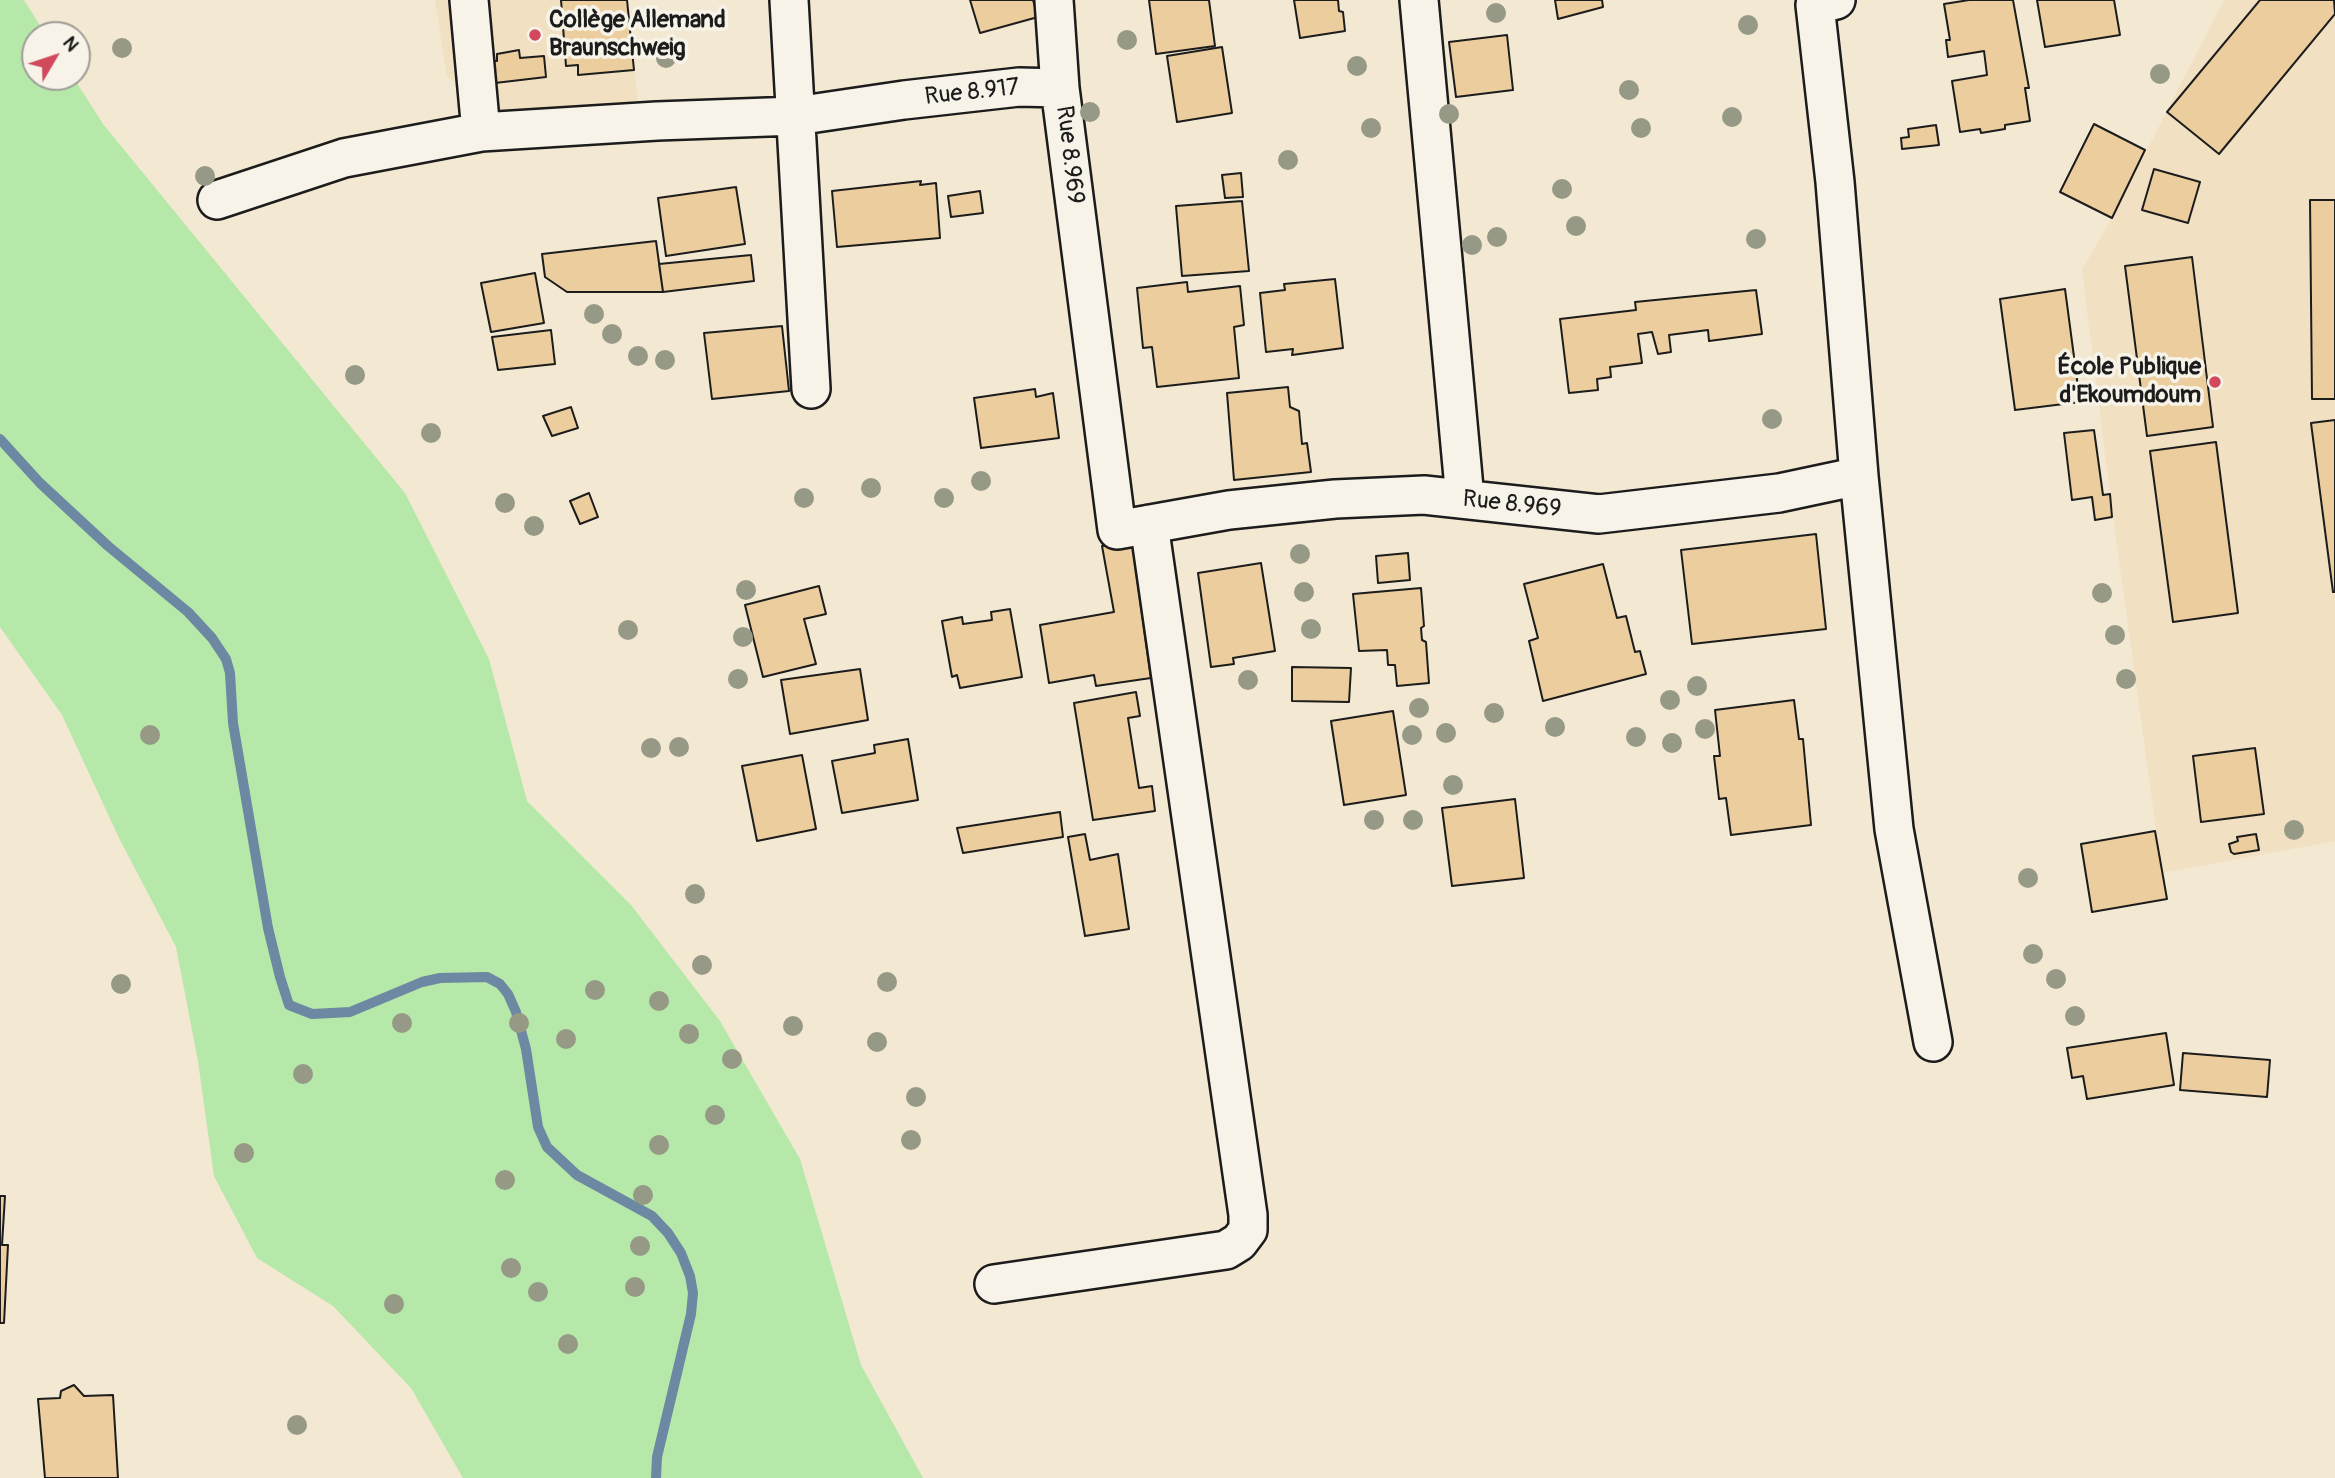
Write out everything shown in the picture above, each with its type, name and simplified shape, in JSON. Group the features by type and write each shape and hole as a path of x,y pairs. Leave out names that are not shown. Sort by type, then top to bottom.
{"street":[{"path":"468,0 481,132"},
{"path":"789,0 811,389"},
{"path":"1054,0 1060,88"},
{"path":"1419,0 1465,499"},
{"path":"1822,2 1859,476 1894,829 1933,1042"},
{"name":"Rue 8.917","path":"217,200 344,158 481,132 796,116 1019,87 1060,88"},
{"name":"Rue 8.969","path":"1060,88 1117,530 1229,510 1335,499 1424,495 1599,514 1780,493 1859,476"},
{"path":"994,1284 1226,1250 1240,1242 1248,1230 1247,1201 1149,524"}],"shaded area":[{"name":"Collège Allemand Braunschweig","path":"435,0 627,0 640,120 520,128 447,77"},
{"name":"École Publique d'Ekoumdoum","path":"2224,0 2335,0 2335,841 2162,873 2082,270 2112,218"}],"green space":[{"path":"0,0 24,0 37,21 21,21 21,91 82,91 103,124 405,493 489,659 527,801 631,905 720,1021 800,1159 861,1365 923,1478 463,1478 411,1388 333,1306 257,1258 214,1176 198,1061 176,947 119,838 62,715 0,627"}],"building":[{"path":"561,0 627,0 634,70 578,75 578,65 566,66"},
{"path":"970,0 1033,0 1038,17 980,33"},
{"path":"1149,0 1209,0 1215,46 1156,54"},
{"path":"1294,0 1338,0 1339,11 1343,12 1345,31 1300,38"},
{"path":"1555,0 1602,0 1603,7 1558,19"},
{"path":"1969,0 2013,0 2029,88 2025,88 2030,121 1981,133 1980,129 1960,132 1952,81 1987,75 1984,51 1948,57 1946,40 1950,40 1944,4"},
{"path":"2037,0 2114,0 2120,35 2045,47"},
{"path":"2260,0 2334,0 2335,14 2219,154 2167,112"},
{"path":"1507,35 1513,90 1456,97 1449,42"},
{"path":"1222,47 1232,113 1177,122 1167,56"},
{"path":"519,50 520,58 544,56 546,77 495,83 492,61 497,61 497,54"},
{"path":"2094,124 2145,150 2112,218 2060,192"},
{"path":"1936,125 1939,145 1902,149 1901,138 1909,137 1908,129"},
{"path":"2154,169 2200,182 2188,223 2142,210"},
{"path":"1241,173 1243,197 1225,198 1222,175"},
{"path":"921,181 920,185 936,183 940,238 837,247 832,191"},
{"path":"736,187 745,244 666,256 658,198"},
{"path":"980,191 983,213 951,217 948,196"},
{"path":"2310,200 2335,200 2335,399 2312,399"},
{"path":"1242,201 1249,271 1182,276 1176,206"},
{"path":"656,241 663,292 567,292 545,277 542,254"},
{"path":"751,255 754,281 663,292 659,264"},
{"path":"2192,257 2213,427 2147,436 2125,266"},
{"path":"535,273 544,323 491,332 481,283"},
{"path":"1335,279 1343,348 1292,355 1293,349 1266,352 1260,293 1285,290 1284,284"},
{"path":"1187,282 1188,292 1240,286 1244,325 1234,327 1239,378 1157,387 1152,347 1143,348 1137,288"},
{"path":"2065,289 2080,402 2015,410 2000,299"},
{"path":"1756,290 1762,334 1709,341 1708,330 1669,335 1671,352 1658,354 1652,332 1638,334 1642,363 1610,367 1611,377 1597,379 1598,390 1569,393 1560,319 1636,310 1635,302"},
{"path":"782,326 789,391 712,399 704,333"},
{"path":"551,330 555,364 498,370 492,337"},
{"path":"1288,387 1290,407 1299,411 1302,444 1307,443 1311,472 1234,480 1227,393"},
{"path":"1035,389 1036,397 1053,393 1059,438 981,448 974,398"},
{"path":"571,407 578,428 552,436 543,416"},
{"path":"2335,420 2335,592 2333,592 2311,423"},
{"path":"2094,430 2103,495 2110,494 2112,517 2095,520 2092,497 2072,500 2064,433"},
{"path":"2216,442 2238,613 2173,622 2150,451"},
{"path":"589,493 598,517 580,524 570,501"},
{"path":"1816,534 1826,629 1692,644 1681,550"},
{"path":"1132,542 1151,678 1096,686 1094,675 1049,683 1040,625 1114,612 1102,546"},
{"path":"1408,553 1410,580 1378,583 1376,556"},
{"path":"1261,563 1275,651 1233,658 1234,664 1211,667 1198,573"},
{"path":"1603,564 1617,618 1626,616 1635,652 1640,651 1646,674 1543,701 1529,641 1538,638 1524,584"},
{"path":"819,586 826,614 804,619 816,664 763,677 745,605"},
{"path":"1421,588 1424,626 1421,628 1422,640 1426,642 1429,683 1397,686 1395,665 1388,665 1387,650 1359,651 1353,594"},
{"path":"1010,609 1022,677 960,688 957,675 952,677 942,621 962,617 963,624 992,620 991,612"},
{"path":"1292,667 1351,668 1349,702 1292,701"},
{"path":"860,669 868,720 790,734 781,680"},
{"path":"1136,692 1140,716 1128,718 1139,788 1152,786 1155,811 1093,820 1074,703"},
{"path":"1794,700 1799,739 1803,739 1811,825 1731,835 1726,798 1719,799 1714,756 1720,756 1715,710"},
{"path":"1393,711 1406,795 1344,805 1331,721"},
{"path":"908,739 918,800 842,813 832,761 875,753 874,745"},
{"path":"2255,748 2264,814 2201,822 2193,756"},
{"path":"802,755 816,829 757,841 742,766"},
{"path":"1515,799 1524,878 1452,886 1442,808"},
{"path":"1060,812 1063,837 963,853 957,828"},
{"path":"2155,831 2167,899 2092,912 2081,844"},
{"path":"1085,834 1090,860 1118,854 1129,929 1085,936 1068,837"},
{"path":"2256,834 2259,850 2234,854 2231,852 2229,844 2238,841 2237,837"},
{"path":"2166,1033 2174,1085 2087,1099 2083,1076 2072,1078 2067,1048"},
{"path":"2183,1053 2270,1060 2267,1097 2180,1090"},
{"path":"0,1196 5,1196 2,1245 8,1245 4,1323 0,1323"},
{"path":"74,1385 84,1396 113,1395 118,1478 45,1478 38,1399 60,1398 61,1391"}],"waterway":[{"path":"0,439 40,483 108,546 188,612 212,638 226,659 230,673 233,723 268,928 289,1005 312,1014 350,1012 422,982 440,978 487,977 500,984 516,1012 526,1049 538,1127 547,1147 577,1175 652,1216 668,1233 681,1253 693,1293 691,1314 657,1457 656,1478"}],"place":[{"name":"Collège Allemand Braunschweig","path":"535,35"},
{"name":"École Publique d'Ekoumdoum","path":"2215,382"}]}
